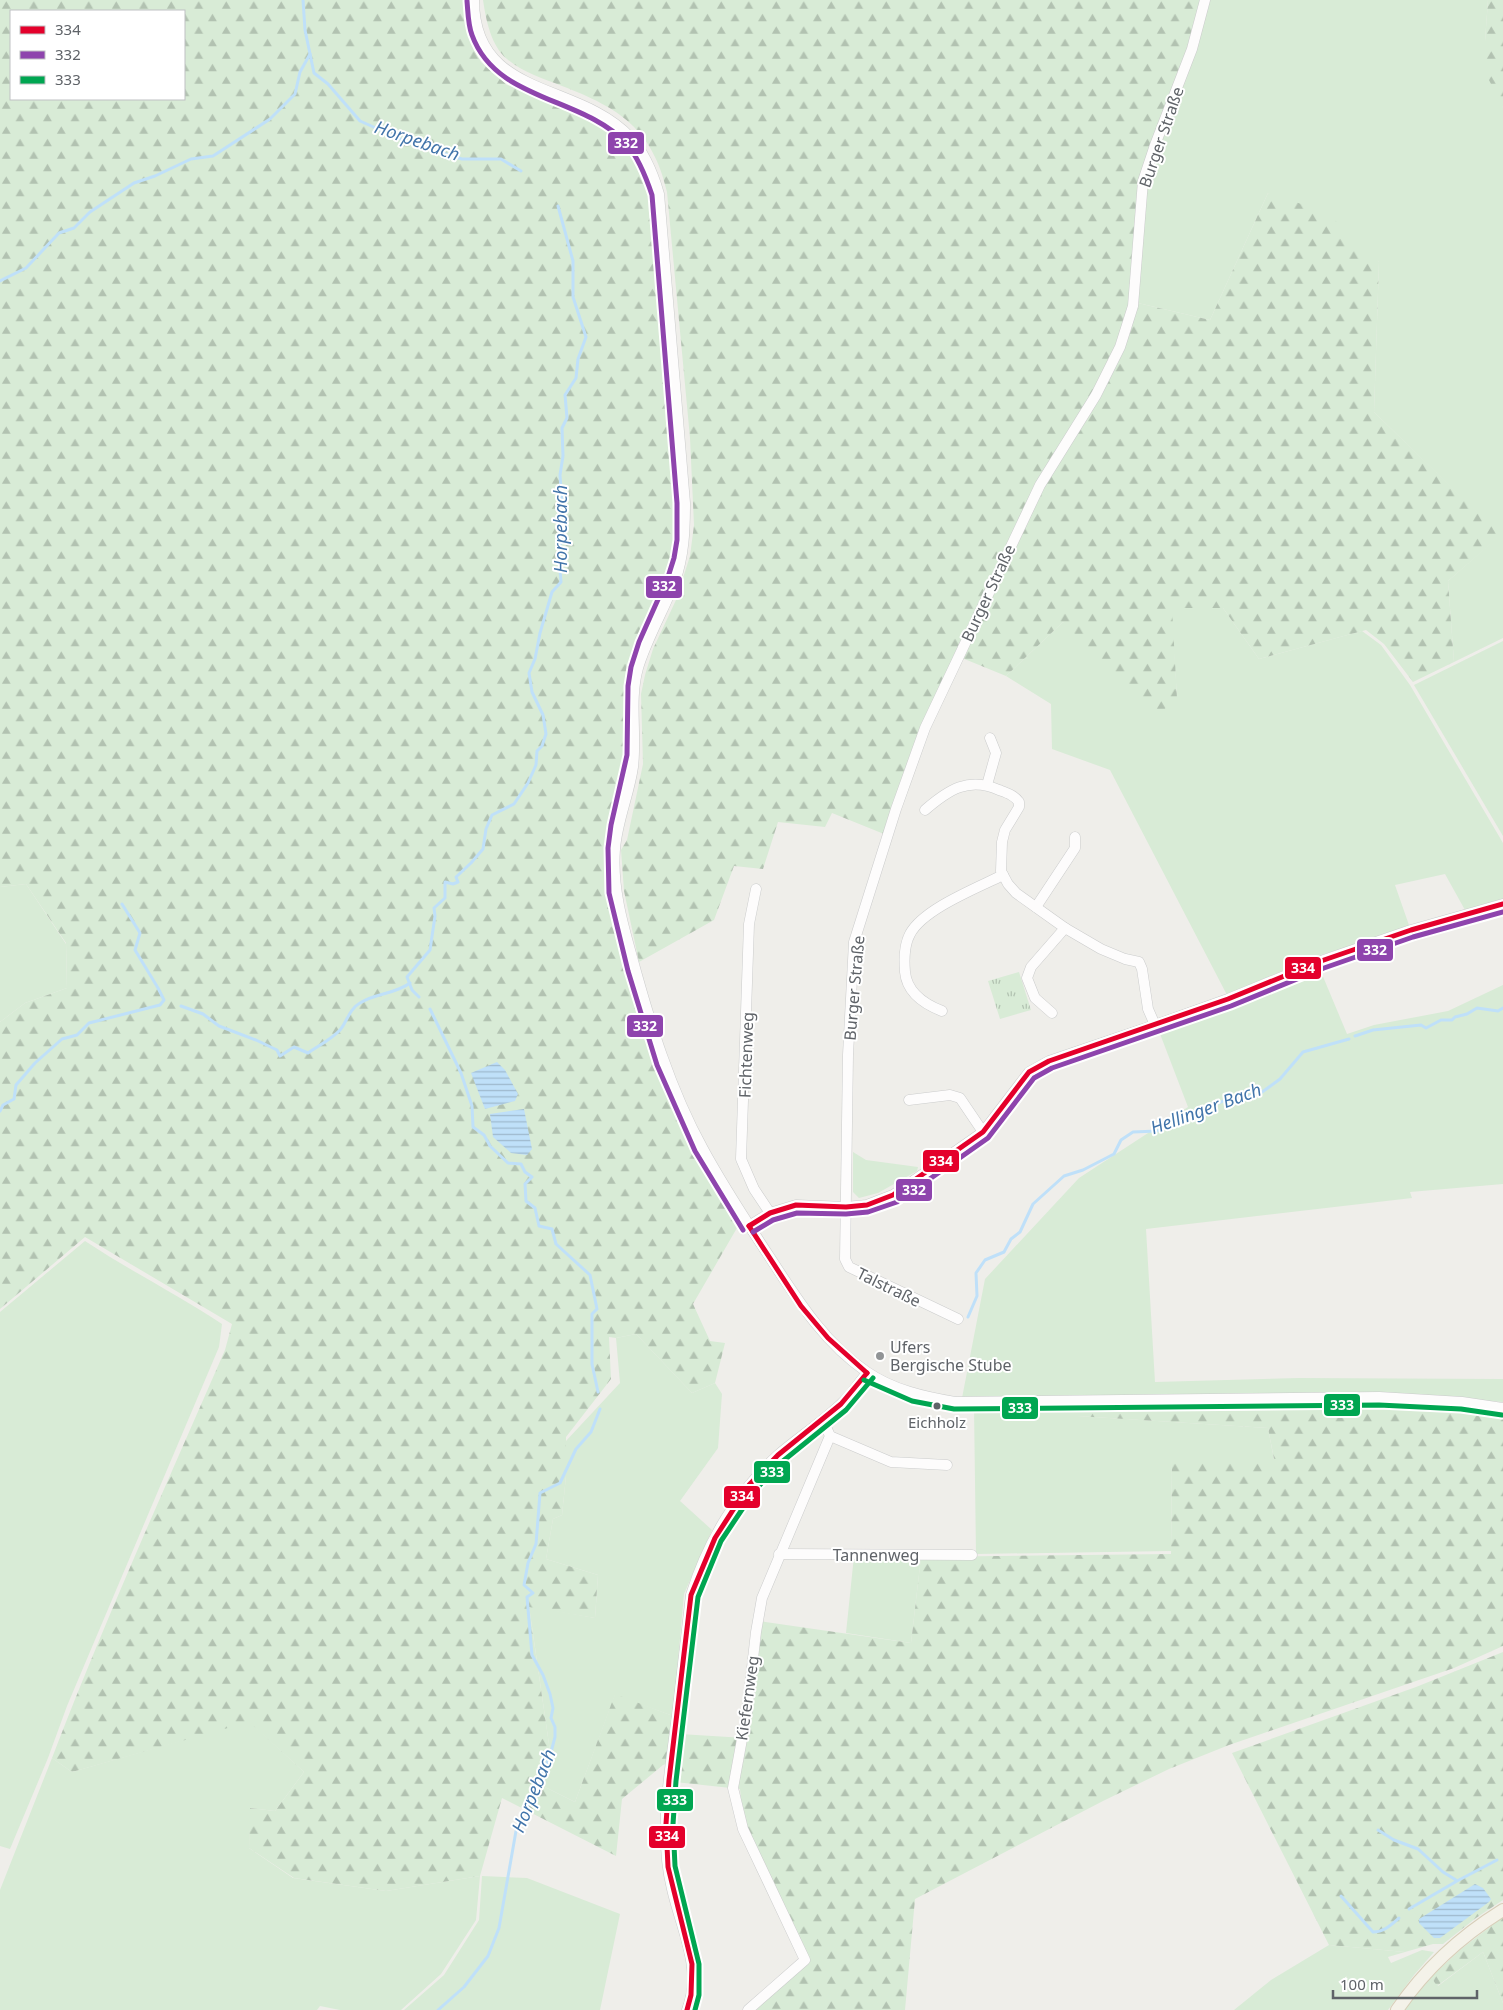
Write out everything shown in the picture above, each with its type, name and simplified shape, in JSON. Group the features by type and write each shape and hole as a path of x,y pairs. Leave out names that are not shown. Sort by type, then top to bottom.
{"main road":[{"path":"1397,2010 1419,1982 1453,1946 1481,1923 1503,1910"}],"street":[{"path":"474,0 480,38 486,51 494,60 516,76 588,108 619,127 629,136 646,159 659,194 686,503 684,541 675,580 638,668 634,703 632,770 614,849 616,892 624,930 664,1062 702,1148 749,1226 801,1306 828,1338 867,1372 914,1394 955,1402 1379,1397 1462,1402 1503,1408"},
{"name":"Burger Straße","path":"846,1207 849,1046 854,942 896,809 925,728 1028,509 1051,465 1113,364 1123,340 1133,306 1143,181 1192,49 1205,0"},
{"path":"987,785 996,753 990,738"},
{"path":"925,810 957,787 970,784 987,785 1016,797 1019,807 1005,830 1002,842 1003,875 1016,893 1065,928 1101,949 1139,962 1142,969 1148,1009 1155,1026"},
{"path":"1036,907 1076,848 1076,837"},
{"path":"942,1012 917,998 909,988 905,975 904,961 910,933 940,907 1003,875"},
{"name":"Fichtenweg","path":"756,889 749,924 741,1159 754,1190 770,1214"},
{"path":"749,1226 770,1214 796,1205 846,1207 875,1203 893,1195 983,1132 1029,1072 1049,1062 1155,1026 1321,961 1402,933 1503,904"},
{"path":"1052,1013 1035,998 1027,978 1031,968 1065,928"},
{"path":"909,1100 950,1095 960,1098 983,1132"},
{"name":"Talstraße","path":"846,1207 845,1259 849,1267 958,1319"},
{"path":"688,2010 693,1996 694,1973 687,1941 671,1888 666,1837 668,1788 691,1595 697,1575 711,1545 735,1502 777,1456 823,1420 848,1397 867,1372"},
{"path":"823,1420 830,1436 891,1462 947,1465"},
{"name":"Kiefernweg","path":"748,2010 805,1960 743,1829 733,1788 747,1712 756,1632 762,1598 830,1436"},
{"name":"Tannenweg","path":"779,1554 972,1555"}],"green space":[{"path":"0,0 466,0 474,50 481,62 507,85 567,107 607,128 632,153 640,165 649,194 674,438 676,545 668,579 638,649 629,677 624,763 607,844 611,892 630,973 658,1067 695,1150 741,1221 693,1304 710,1341 725,1343 715,1383 692,1393 636,1334 616,1338 609,1337 611,1379 566,1437 566,1476 562,1515 553,1519 546,1559 598,1575 595,1618 529,1607 550,1751 537,1783 575,1802 615,1694 673,1716 669,1763 663,1765 622,1799 616,1856 502,1798 480,1876 386,1891 294,1878 249,1848 250,1808 275,1811 304,1772 249,1722 72,1772 52,1758 114,1604 225,1350 232,1324 85,1237 0,1309 0,1022 25,1003 67,988 66,943 26,884 0,887"},
{"path":"483,0 1202,0 1195,27 1151,145 1131,301 1121,337 955,655 912,749 884,834 832,813 825,827 778,822 763,869 734,866 714,920 639,962 624,891 621,850 627,840 643,764 641,694 645,675 653,649 676,600 690,556 694,525 690,438 667,192 653,152 631,124 601,103 526,71 513,64 501,54 490,32"},
{"path":"1208,0 1488,0 1485,41 1503,108 1503,638 1454,662 1448,581 1500,535 1374,412 1379,262 1268,193 1210,320 1138,303 1145,182"},
{"path":"1488,0 1503,0 1503,108 1485,72"},
{"path":"1268,193 1326,212 1379,262 1374,412 1501,535 1448,581 1454,662 1413,682 1384,644 1366,630 1259,659 1223,608 1172,608 1177,698 1156,717 1063,622 1006,676 962,658 1031,511 1072,438 1138,303 1210,320"},
{"path":"1171,608 1223,608 1259,659 1362,631 1381,645 1410,685 1503,843 1503,899 1465,910 1445,874 1395,885 1410,928 1314,957 1227,995 1110,770 1052,749 1051,704 1006,676 1063,622 1177,698"},
{"path":"1503,641 1503,836 1414,685"},
{"path":"26,884 66,944 67,988 25,1003 0,1022 0,887"},
{"path":"1319,967 1347,1034 1374,1025 1448,1011 1503,985 1503,1184 1410,1192 1412,1198 1146,1229 1155,1382 1299,1378 1503,1379 1503,1402 1414,1396 962,1398 985,1279 1079,1178 1188,1107 1157,1026"},
{"path":"1019,972 1031,1010 1000,1019 988,981"},
{"path":"853,1152 866,1160 918,1167 917,1171 878,1193 859,1198 853,1192"},
{"path":"85,1241 222,1324 219,1347 67,1706 48,1758 10,1849 0,1846 0,1312"},
{"path":"636,1334 692,1393 715,1383 722,1394 718,1448 680,1501 712,1530 684,1594 673,1716 615,1695 575,1802 537,1783 550,1751 529,1606 595,1618 598,1575 546,1559 553,1519 562,1515 566,1476 566,1441 620,1383 616,1338"},
{"path":"1077,1404 1078,1416 1268,1428 1274,1460 1172,1459 1171,1551 976,1554 974,1408"},
{"path":"1077,1404 1300,1405 1409,1408 1503,1416 1503,1646 1454,1668 1229,1745 1169,1769 1103,1801 915,1899 905,2010 755,2010 809,1960 744,1829 740,1789 675,1782 680,1734 745,1738 759,1621 911,1643 921,1557 1171,1554 1172,1459 1274,1459 1268,1428 1077,1416"},
{"path":"854,1556 921,1557 911,1643 846,1633"},
{"path":"1503,1652 1503,1900 1443,1944 1433,1944 1405,1952 1329,1945 1232,1753 1416,1687"},
{"path":"249,1721 304,1772 275,1811 251,1808 249,1848 293,1878 386,1891 480,1876 476,1920 441,1974 401,2010 340,2010 320,2006 317,2010 0,2010 0,1890 52,1758 72,1772"},
{"path":"482,1876 527,1878 620,1914 600,2010 404,2010 444,1975 479,1920"},
{"path":"1503,1917 1503,2003 1483,1952 1437,1986 1431,1977 1461,1949"},
{"path":"1329,1945 1405,1952 1388,1957 1391,1963 1422,1950 1434,1952 1388,2010 1234,2010 1271,1980"},
{"path":"1483,1952 1503,2003 1503,2010 1404,2010 1431,1977 1438,1986"}],"water":[{"path":"497,1062 505,1070 518,1094 515,1101 485,1109 471,1073"},
{"path":"524,1109 532,1149 527,1155 511,1153 493,1137 490,1114"},
{"path":"1475,1884 1483,1888 1491,1899 1440,1938 1434,1938 1419,1923 1419,1919"}],"waterway":[{"name":"Horpebach","path":"303,0 305,30 314,73 328,84 360,121 405,141 462,159 501,159 521,171"},
{"path":"0,281 26,268 59,233 74,228 90,212 134,183 155,176 191,159 213,156 270,119 295,94 300,72 310,54"},
{"name":"Horpebach","path":"419,997 412,990 407,977 430,950 435,916 434,908 445,898 445,882 453,884 458,882 456,877 483,849 486,829 492,815 514,804 528,783 536,765 537,751 542,746 546,734 543,715 532,692 529,673 535,659 540,633 552,592 561,582 559,557 563,516 560,475 563,456 562,428 567,418 565,395 576,378 578,359 586,337 573,297 573,261 558,206"},
{"path":"0,1111 3,1105 14,1099 16,1085 35,1063 62,1039 77,1035 89,1023 160,1005 164,1000 135,950 140,933 122,904"},
{"path":"181,1006 203,1014 219,1026 277,1050 280,1056 294,1047 308,1053 337,1033 356,1006 372,997 404,987 410,983"},
{"name":"Hellinger Bach","path":"1355,1036 1373,1030 1421,1025 1426,1028 1441,1020 1452,1020 1477,1008 1498,1011 1503,1008"},
{"name":"Horpebach","path":"430,1009 461,1073 472,1106 473,1127 484,1135 490,1146 508,1163 521,1164 525,1172 532,1177 525,1184 526,1201 535,1208 539,1226 552,1229 556,1244 590,1275 597,1309 592,1314 592,1364 598,1392"},
{"name":"Hellinger Bach","path":"968,1317 977,1296 976,1273 985,1260 1004,1252 1011,1239 1020,1232 1033,1204 1064,1176 1083,1170 1114,1154 1121,1140 1133,1132 1157,1131 1232,1097 1258,1095 1280,1079 1303,1052 1349,1039"},
{"name":"Horpebach","path":"438,2010 464,1987 488,1956 499,1928 516,1831 550,1756 555,1737 555,1727 551,1718 553,1708 543,1675 532,1655 527,1597 533,1593 524,1585 528,1563 536,1544 540,1493 560,1483 576,1449 591,1432 600,1409"},
{"path":"1378,1830 1394,1840 1418,1849 1443,1872 1456,1880"},
{"path":"1409,1909 1497,1860"},
{"path":"1341,1896 1373,1932 1390,1926 1399,1918"}],"transit line":[{"name":"332","path":"467,1 472,35 484,57 500,74 542,97 588,116 609,128 627,144 635,156 642,168 652,195 677,503 677,540 668,577 639,642 631,667 628,686 627,755 611,825 608,848 609,893 628,971 657,1065 695,1151 743,1230"},
{"name":"334","path":"749,1226 770,1213 796,1205 846,1207 867,1205 893,1195 983,1132 1029,1072 1049,1061 1228,999 1321,961 1411,930 1503,904"},
{"name":"332","path":"753,1232 773,1220 797,1213 846,1214 868,1212 897,1202 988,1138 1034,1078 1052,1068 1231,1006 1324,968 1413,937 1503,912"},
{"name":"334","path":"749,1226 801,1306 828,1338 867,1373"},
{"name":"334","path":"687,2010 691,1995 692,1964 668,1867 666,1824 669,1780 691,1595 715,1538 749,1485 778,1455 841,1404 867,1373"},
{"name":"333","path":"695,2010 699,1995 699,1964 675,1866 673,1824 676,1781 698,1597 721,1541 755,1490 783,1461 846,1410 873,1378"},
{"name":"333","path":"864,1380 912,1401 954,1409 1379,1405 1461,1409 1502,1415"}],"place":[{"name":"Ufers Bergische Stube","path":"880,1356"},
{"name":"Eichholz","path":"937,1406"}]}
